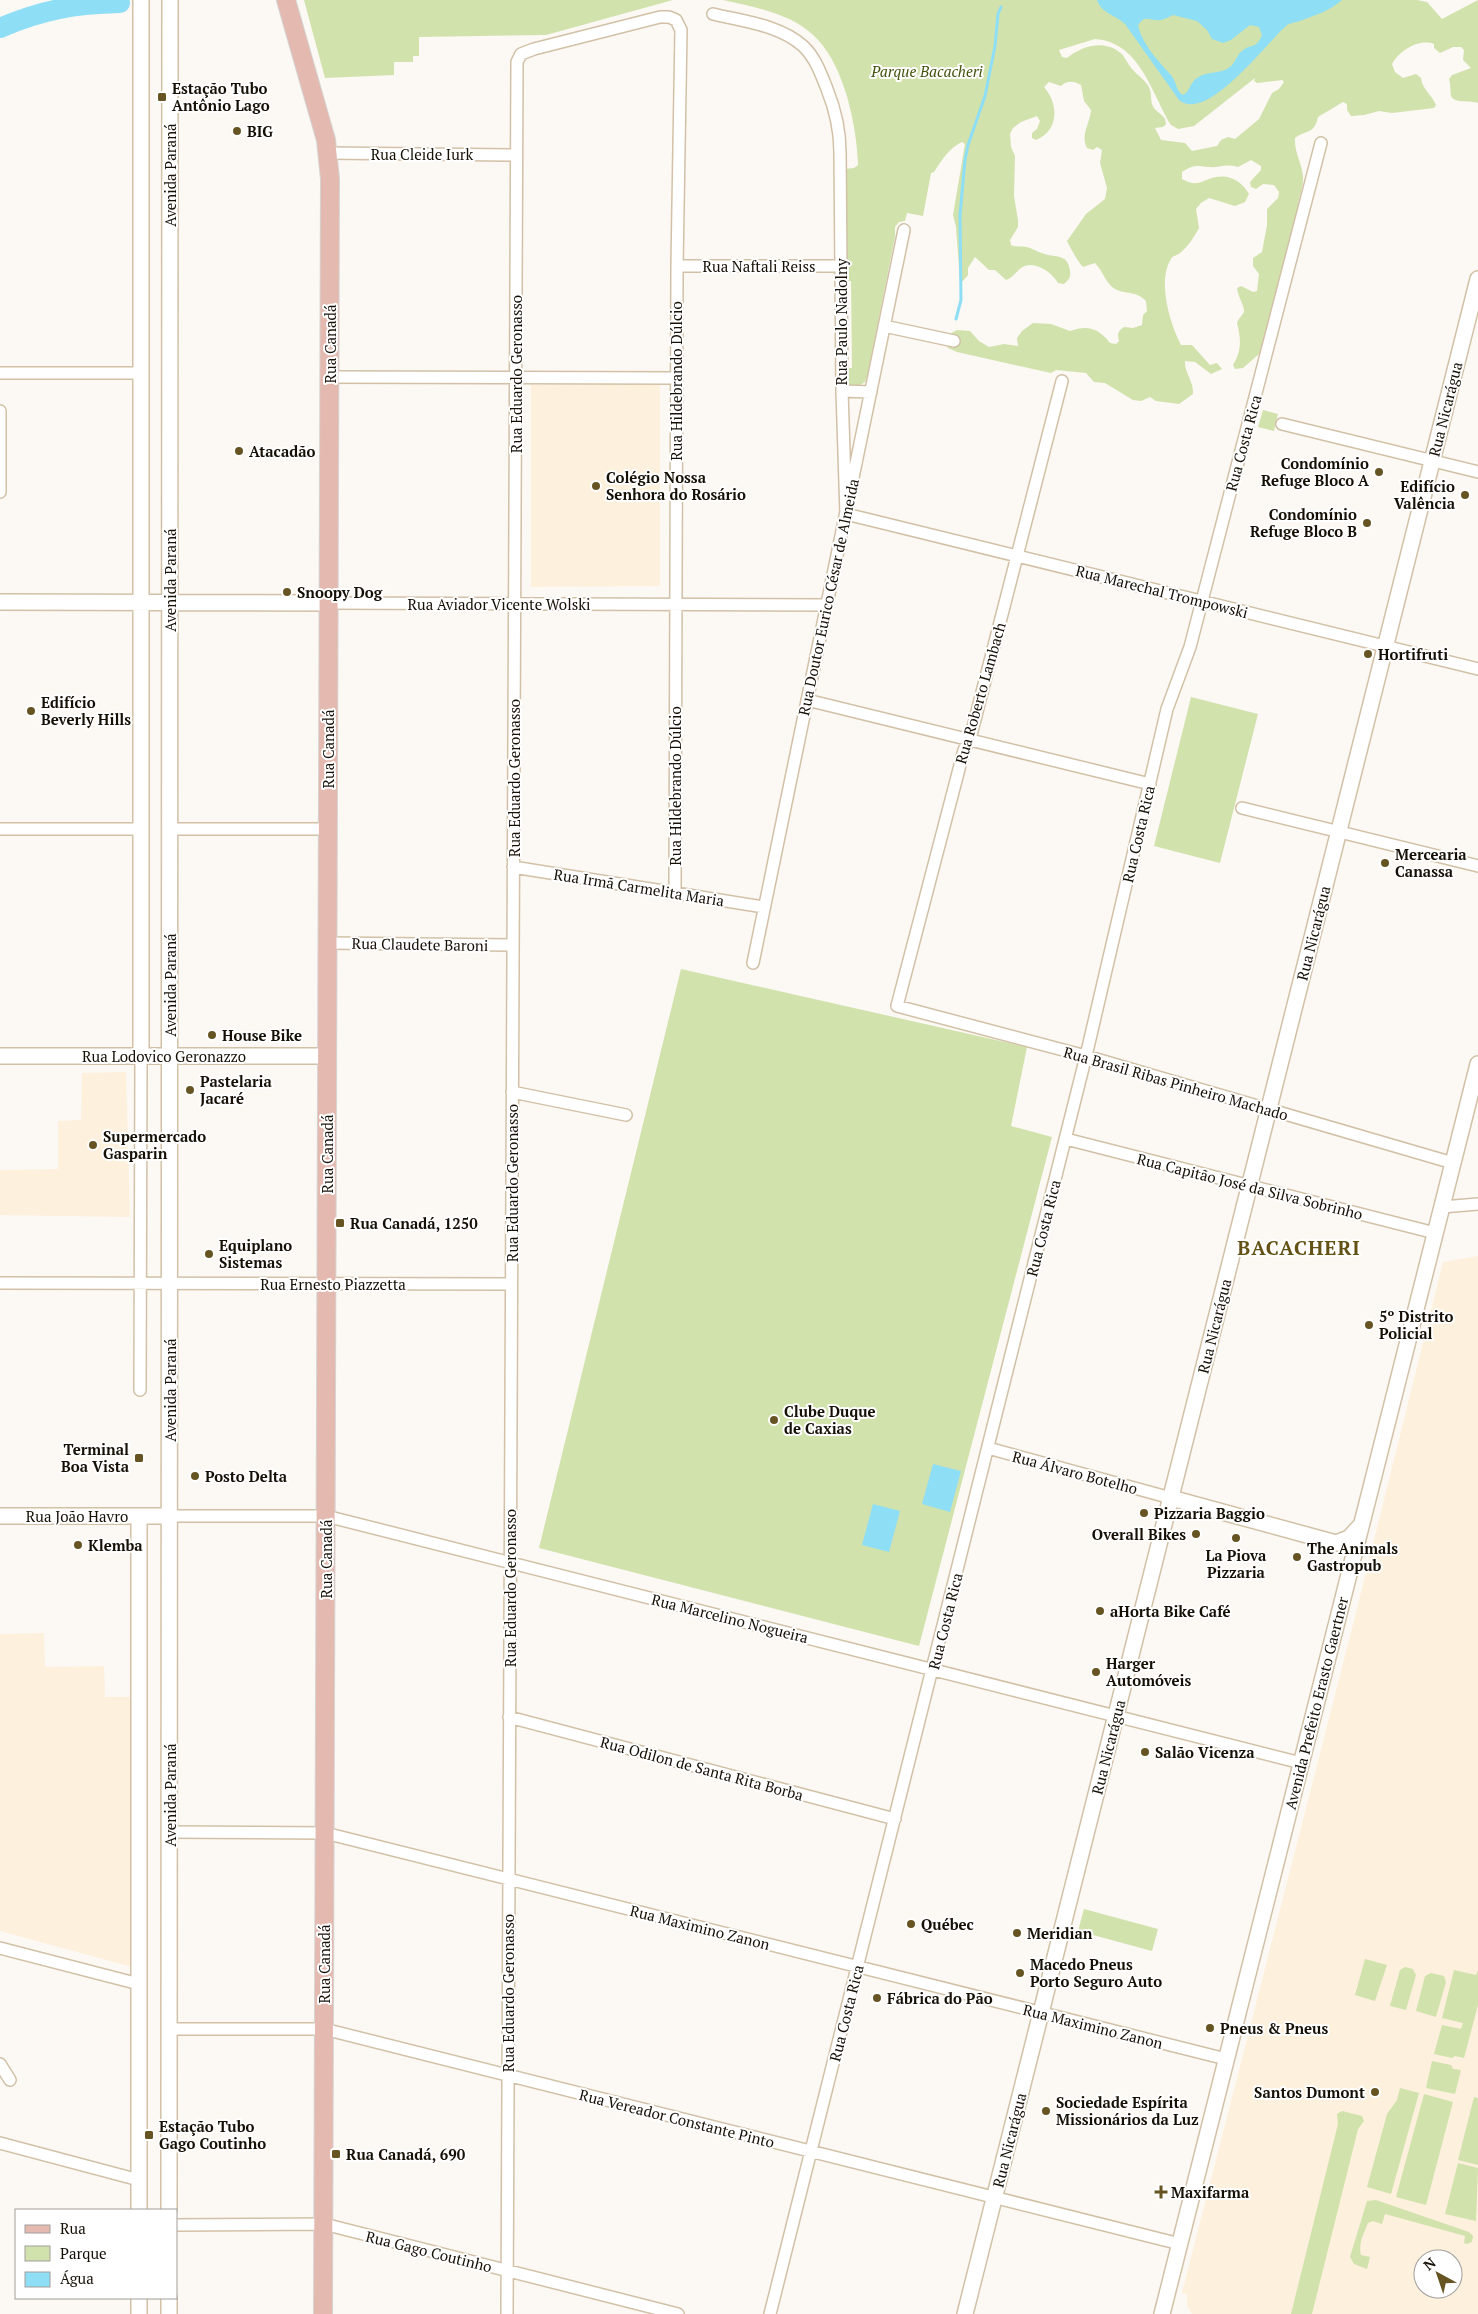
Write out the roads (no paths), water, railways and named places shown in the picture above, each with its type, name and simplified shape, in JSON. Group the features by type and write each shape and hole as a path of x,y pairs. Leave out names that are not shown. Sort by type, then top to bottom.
{"main road":[{"name":"Rua Canadá","path":"286,0 322,124 328,153 330,376 323,2314"}],"street":[{"name":"Avenida Paraná","path":"140,1390 142,829 141,0"},
{"name":"Avenida Paraná","path":"169,2209 170,0"},
{"name":"Rua Paulo Nadolny","path":"713,14 762,26 785,35 803,46 812,56 831,100 839,131 842,391 846,514"},
{"name":"Rua Eduardo Geronasso","path":"507,2314 517,62 521,54 534,49 645,20 669,17 676,20"},
{"name":"Rua Hildebrando Dúlcio","path":"675,893 676,378 681,30 676,20"},
{"name":"Rua Costa Rica","path":"770,2314 1066,1139 1167,709 1190,647 1321,143"},
{"name":"Rua Cleide Iurk","path":"328,153 516,155"},
{"name":"Rua Doutor Eurico César de Almeida","path":"753,963 904,230"},
{"name":"Rua Naftali Reiss","path":"677,266 841,266"},
{"name":"Rua Nicarágua","path":"965,2314 1478,279"},
{"path":"884,326 954,341"},
{"path":"0,373 142,373"},
{"path":"330,376 676,378"},
{"name":"Rua Roberto Lambach","path":"897,1006 964,750 970,740 1062,381"},
{"path":"842,391 871,392"},
{"path":"0,411 0,492"},
{"path":"1282,424 1478,472"},
{"name":"Rua Marechal Trompowski","path":"846,514 1478,669"},
{"name":"Rua Aviador Vicente Wolski","path":"0,602 827,604"},
{"path":"807,700 1150,784"},
{"path":"1242,808 1478,866"},
{"path":"0,829 142,829"},
{"path":"170,829 328,829"},
{"name":"Rua Irmã Carmelita Maria","path":"513,868 764,908"},
{"name":"Rua Claudete Baroni","path":"328,943 513,945"},
{"name":"Rua Brasil Ribas Pinheiro Machado","path":"897,1006 1086,1056 1453,1164"},
{"name":"Rua Lodovico Geronazzo","path":"0,1056 328,1056"},
{"name":"Avenida Prefeito Erasto Gaertner","path":"1162,2314 1478,1064"},
{"path":"512,1092 626,1115"},
{"name":"Rua Capitão José da Silva Sobrinho","path":"1066,1139 1435,1233"},
{"path":"1442,1207 1478,1204"},
{"name":"Rua Ernesto Piazzetta","path":"0,1283 511,1284"},
{"name":"Rua Álvaro Botelho","path":"988,1448 1336,1543"},
{"name":"Rua João Havro","path":"0,1516 154,1516"},
{"name":"Avenida Paraná","path":"138,1516 139,2209"},
{"name":"Rua Marcelino Nogueira","path":"154,1516 326,1516 1300,1763"},
{"path":"1349,1569 1345,1555 1336,1543 1349,1538 1360,1526"},
{"name":"Rua Odilon de Santa Rita Borba","path":"510,1717 895,1819"},
{"name":"Rua Maximino Zanon","path":"170,1832 325,1832 1226,2059"},
{"path":"0,1948 139,1984"},
{"name":"Rua Vereador Constante Pinto","path":"169,2029 324,2029 1180,2244"},
{"path":"0,2064 10,2080"},
{"path":"0,2143 139,2180"},
{"name":"Rua Gago Coutinho","path":"178,2225 324,2224 678,2314"},
{"path":"139,2299 139,2314"},
{"path":"168,2299 168,2314"}],"water":[{"path":"1097,0 1342,0 1321,13 1287,25 1236,78 1205,101 1191,104 1179,100 1125,24 1099,5","holes":["1173,15 1197,21 1207,30 1212,39 1223,43 1231,40 1250,25 1259,27 1262,35 1258,43 1242,51 1230,67 1223,71 1204,74 1197,78 1183,95 1171,75 1147,46 1138,26 1145,19 1161,20"]},
{"path":"933,1464 961,1471 950,1512 922,1504"},
{"path":"873,1504 900,1511 889,1552 862,1545"}],"waterway":[{"path":"0,28 44,12 58,9 120,3"},
{"path":"956,319 961,300 960,215 965,160 968,145 985,96 995,46 998,14 1001,7"}],"place":[{"name":"Estação Tubo Antônio Lago","path":"162,97"},
{"name":"BIG","path":"237,131"},
{"name":"Atacadão","path":"239,451"},
{"name":"Condomínio Refuge Bloco A","path":"1379,472"},
{"name":"Colégio Nossa Senhora do Rosário","path":"596,486"},
{"name":"Edifício Valência","path":"1465,495"},
{"name":"Condomínio Refuge Bloco B","path":"1367,523"},
{"name":"Snoopy Dog","path":"287,592"},
{"name":"Hortifruti","path":"1368,654"},
{"name":"Edifício Beverly Hills","path":"31,711"},
{"name":"Mercearia Canassa","path":"1385,863"},
{"name":"House Bike","path":"212,1035"},
{"name":"Pastelaria Jacaré","path":"190,1090"},
{"name":"Supermercado Gasparin","path":"93,1145"},
{"name":"Rua Canadá, 1250","path":"340,1223"},
{"name":"Equiplano Sistemas","path":"209,1254"},
{"name":"5º Distrito Policial","path":"1369,1325"},
{"name":"Clube Duque de Caxias","path":"774,1420"},
{"name":"Terminal Boa Vista","path":"139,1458"},
{"name":"Posto Delta","path":"195,1476"},
{"name":"Pizzaria Baggio","path":"1144,1513"},
{"name":"Overall Bikes","path":"1196,1534"},
{"name":"La Piova Pizzaria","path":"1236,1538"},
{"name":"Klemba","path":"78,1545"},
{"name":"The Animals Gastropub","path":"1297,1557"},
{"name":"aHorta Bike Café","path":"1100,1611"},
{"name":"Harger Automóveis","path":"1096,1672"},
{"name":"Salão Vicenza","path":"1145,1752"},
{"name":"Québec","path":"911,1924"},
{"name":"Meridian","path":"1017,1933"},
{"name":"Macedo Pneus Porto Seguro Auto","path":"1020,1973"},
{"name":"Fábrica do Pão","path":"877,1998"},
{"name":"Pneus & Pneus","path":"1210,2028"},
{"name":"Santos Dumont","path":"1375,2092"},
{"name":"Sociedade Espírita Missionários da Luz","path":"1046,2111"},
{"name":"Estação Tubo Gago Coutinho","path":"149,2135"},
{"name":"Rua Canadá, 690","path":"336,2154"},
{"name":"Maxifarma","path":"1161,2192"}],"district":[{"name":"BACACHERI","path":"1299,1247"}],"park label":[{"name":"Parque Bacacheri","path":"927,71"}]}
